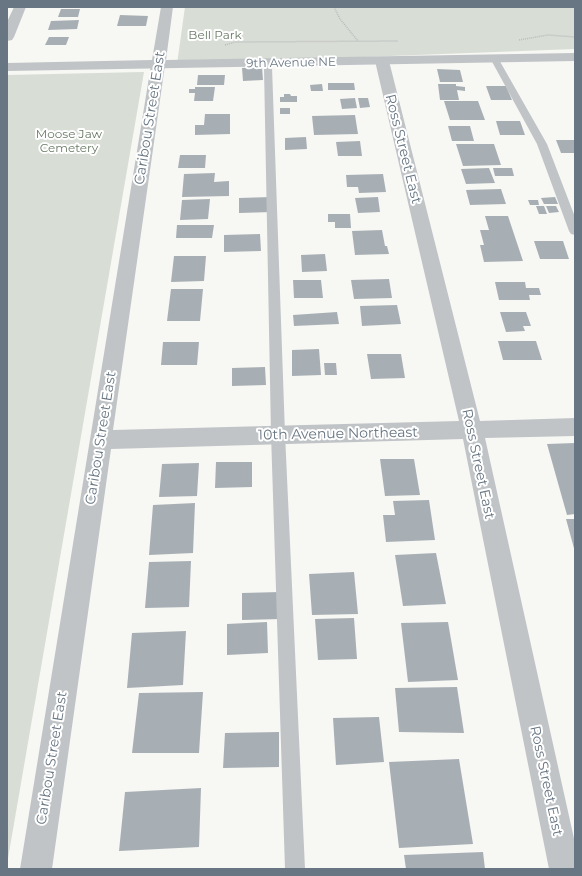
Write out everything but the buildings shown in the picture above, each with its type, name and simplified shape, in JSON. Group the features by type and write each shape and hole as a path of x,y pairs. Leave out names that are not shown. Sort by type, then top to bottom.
{"street":[{"path":"7,37 20,7"},
{"name":"Caribou Street East","path":"36,869 167,7"},
{"name":"9th Avenue NE","path":"7,67 575,57"},
{"name":"Ross Street East","path":"382,61 472,431 565,869"},
{"name":"10th Avenue Northeast","path":"100,440 278,434 575,428"}],"lane":[{"path":"494,58 542,144 575,231"},
{"path":"264,63 268,66 278,434 295,869"}],"path":[{"path":"334,7 340,19 357,41 382,61"}],"green space":[{"name":"Bell Park","path":"185,7 575,7 575,49 177,64"},
{"name":"Moose Jaw Cemetery","path":"144,72 7,864 7,75"}]}
